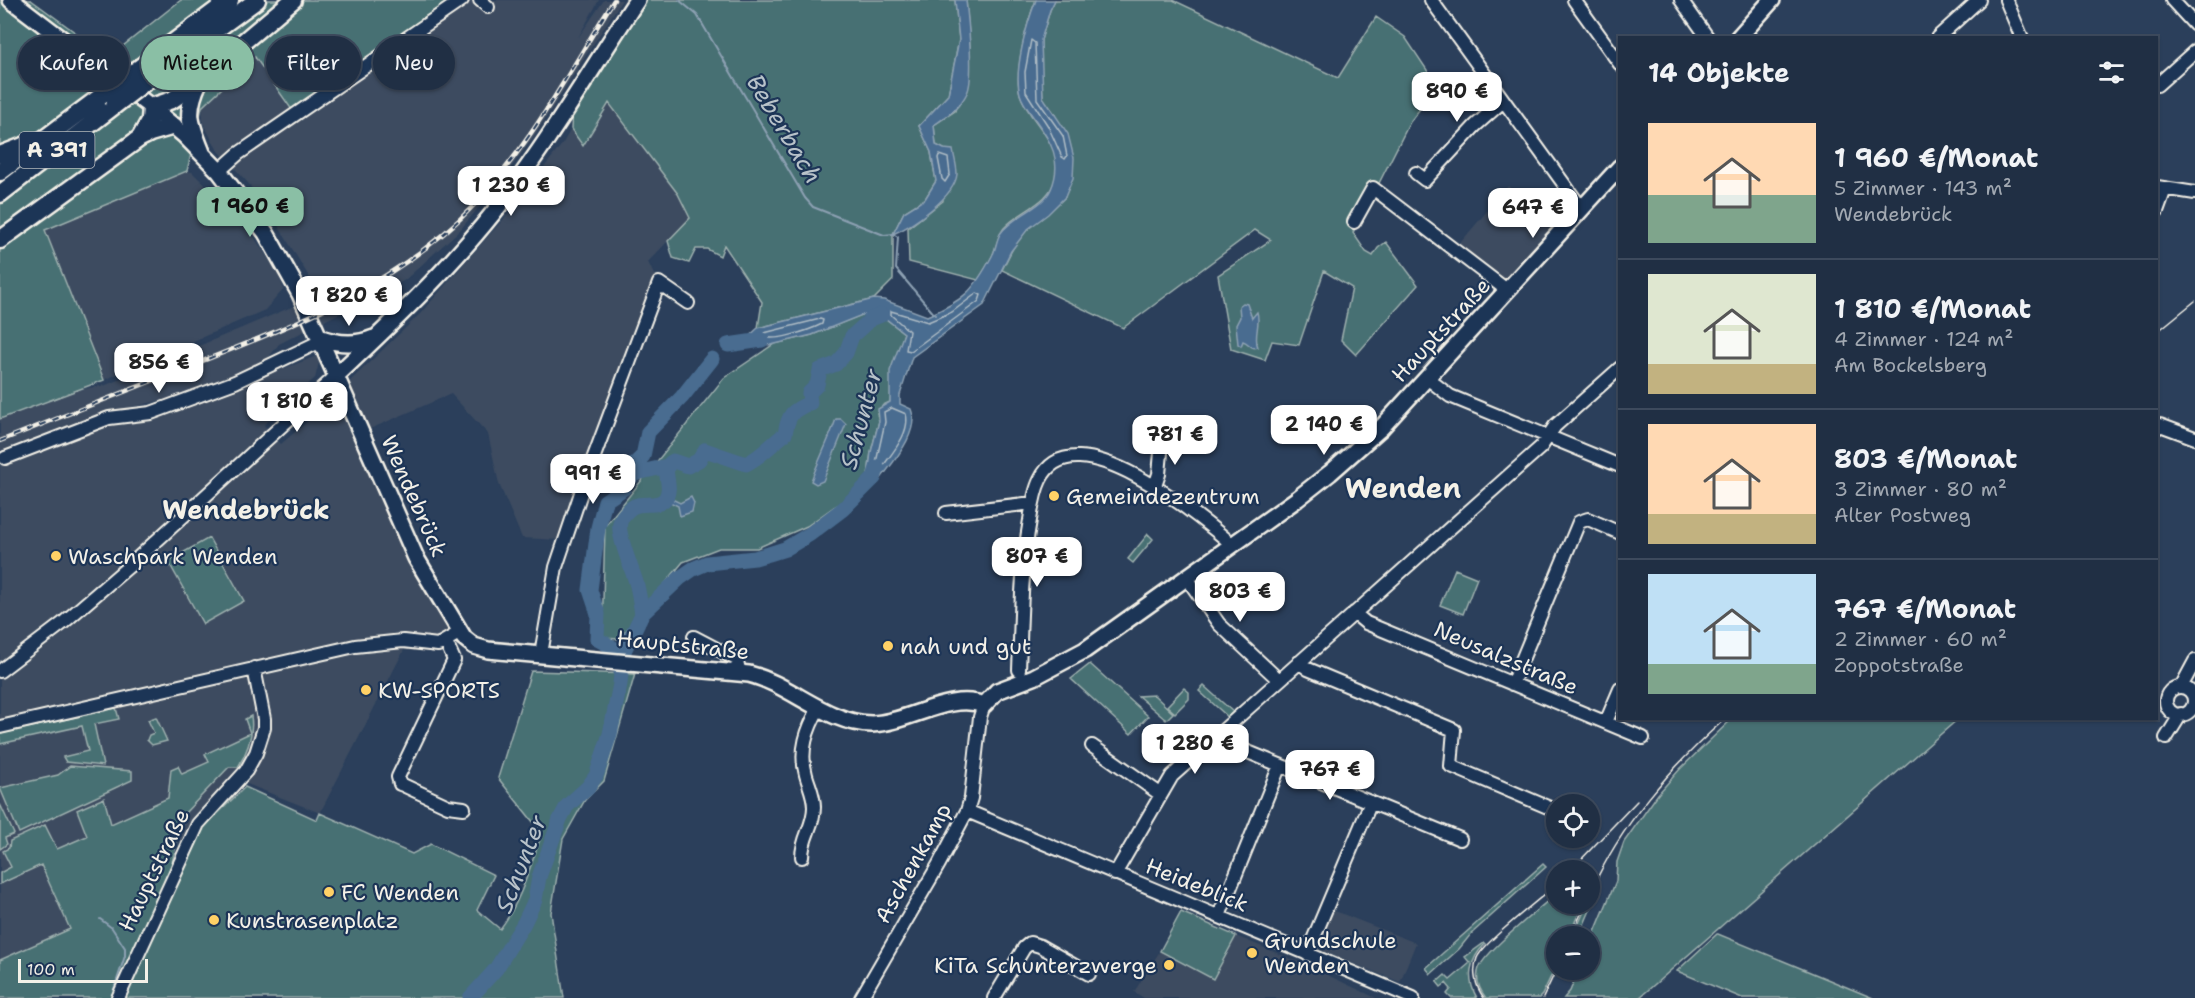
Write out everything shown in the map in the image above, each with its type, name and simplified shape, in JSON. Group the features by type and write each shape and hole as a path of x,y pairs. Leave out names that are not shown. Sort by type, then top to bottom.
{"highway":[{"name":"A 391","path":"189,36 230,0"},
{"name":"A 391","path":"201,36 257,0"},
{"path":"250,36 293,0"},
{"name":"A 391","path":"0,194 107,102 141,76"},
{"path":"140,138 150,120 151,107 172,100 185,90"},
{"path":"194,90 190,100 189,116 201,151"},
{"name":"A 391","path":"0,172 52,134 107,102"},
{"path":"0,240 140,138 174,126"},
{"path":"0,155 52,134"}],"main road":[{"name":"Wendebrück","path":"11,0 174,126 219,171 266,233 300,294 416,558 459,633"},
{"path":"336,376 454,259 494,212 532,161 637,0"},
{"path":"1740,36 1772,0"},
{"name":"Hauptstraße","path":"459,633 468,642 481,648 740,672 774,682 819,708 845,719 873,724 956,702 970,701 984,705 997,691 1043,674 1085,650 1233,545 1330,472 1378,430 1618,169"},
{"path":"320,339 352,344 379,335"}],"street":[{"path":"219,171 238,154 462,0"},
{"path":"1431,0 1582,209"},
{"path":"1574,0 1618,61"},
{"path":"1681,0 1707,36"},
{"path":"1939,36 1979,0"},
{"path":"2006,0 2021,36"},
{"path":"2172,0 2195,25"},
{"path":"2158,84 2193,55"},
{"path":"1416,173 1425,180 1475,126 1503,101"},
{"path":"1354,222 1373,188 1508,291"},
{"path":"2158,205 2161,188 2195,193"},
{"path":"541,654 556,567 586,478 659,283 688,303"},
{"path":"5,458 109,418 151,413 235,382 320,339"},
{"path":"1115,874 1172,776 1540,447 1555,426 1618,370"},
{"path":"0,671 63,623 128,567 336,376"},
{"path":"1427,378 1450,396 1618,465"},
{"path":"308,403 330,402 351,410"},
{"path":"2158,427 2160,426 2195,438"},
{"path":"1155,486 1159,474 1162,442"},
{"path":"1019,670 1023,562 1033,503 1044,473 1053,464 1083,456 1143,477 1233,545"},
{"path":"946,513 1033,503"},
{"path":"1512,684 1579,522 1588,519 1618,532"},
{"path":"1187,578 1219,624 1279,680"},
{"name":"Neusalzstraße","path":"1354,613 1366,623 1644,738"},
{"path":"0,727 373,642 403,641 438,645 459,633"},
{"path":"694,637 736,659 740,672"},
{"path":"446,642 454,660 398,777 400,784 448,806 464,808"},
{"path":"2174,705 2192,708 2186,693 2195,661"},
{"path":"1299,662 1308,669 1454,730 1451,766 1546,806"},
{"name":"Hauptstraße","path":"118,998 198,824 246,771 256,753 264,728 264,719 254,668"},
{"path":"2174,705 2186,693 2195,673"},
{"path":"1606,722 1618,694"},
{"name":"Aschenkamp","path":"861,998 967,811 971,798 980,717 984,705"},
{"path":"802,857 802,844 813,818 814,807 802,753 811,724 819,708"},
{"path":"1218,734 1226,743 1460,839"},
{"path":"1092,746 1160,794"},
{"path":"1219,916 1281,765"},
{"path":"1307,954 1371,802"},
{"name":"Heideblick","path":"967,811 1412,998"},
{"path":"994,998 1024,948 1030,943 1040,945 1089,974"}],"shaded area":[{"path":"473,0 599,0 578,38 604,0 622,0 531,141 496,187 460,230 405,280 279,344 265,362 213,388 116,411 133,422 160,415 317,356 319,363 315,378 264,425 281,444 321,410 329,406 346,414 361,408 350,383 351,380 420,314 507,215 563,143 571,129 584,146 609,103 678,194 690,218 648,262 657,281 560,540 522,538 499,484 488,434 451,394 356,435 456,642 441,653 404,650 320,813 237,780 189,843 177,841 170,818 92,938 0,980 0,419 72,391 106,385 320,295 276,222 248,183 217,149 203,123 202,107 220,90 254,90 255,57 266,73 266,90 277,90 299,122 345,90 361,90 361,79 373,70 373,90 455,90 455,36 422,36"},
{"path":"187,171 192,172 246,225 276,270 284,289 265,310 104,380 45,230"},
{"path":"1508,186 1553,226 1503,284 1456,248"},
{"path":"1330,909 1416,943 1400,982 1314,948"},
{"name":"Grundschule Wenden","path":"1236,936 1376,998 1144,998 1134,992 1160,951 1213,978"}],"green space":[{"path":"0,0 31,0 80,36 18,36 18,90 129,90 129,41 181,0 449,0 398,36 373,36 373,53 361,62 361,36 266,36 266,73 254,58 254,36 141,36 141,90 220,90 202,107 187,171 45,230 104,380 0,419"},
{"path":"645,0 955,0 959,40 948,95 919,126 931,152 936,181 925,199 904,212 893,234 893,280 874,299 758,328 762,302 724,245 720,256 707,249 696,249 689,263 673,258 668,241 690,218 678,194 609,103 583,146 571,129 572,113"},
{"path":"966,0 1036,0 1022,47 1019,73 1020,94 1024,104 1050,143 1057,165 1056,177 1049,192 1005,227 991,259 978,280 909,262 908,228 943,201 944,149 936,145 934,125 955,111 970,47"},
{"path":"1055,0 1173,0 1338,78 1376,17 1405,37 1429,73 1435,89 1410,122 1377,187 1371,184 1347,223 1355,228 1353,233 1366,252 1373,256 1386,242 1418,285 1356,355 1341,340 1352,288 1324,271 1299,345 1272,341 1265,360 1231,349 1218,275 1271,240 1255,230 1123,328 1002,270 1024,233 1065,197 1055,114 1043,98 1041,70 1041,40"},
{"path":"278,90 321,90 292,110"},
{"path":"861,315 881,315 904,333 890,402 883,405 877,414 879,421 871,452 867,484 877,484 834,507 807,526 757,548 719,548 683,562 619,639 602,638 605,526 724,378 774,344 812,335"},
{"path":"1148,534 1153,539 1133,563 1128,559"},
{"path":"209,538 244,601 203,624 168,561"},
{"path":"1455,569 1477,578 1463,614 1440,605"},
{"path":"1090,664 1148,716 1131,734 1071,679"},
{"path":"531,671 635,674 604,781 585,800 563,839 551,913 564,998 0,998 0,960 70,929 41,865 0,884 0,873 11,867 3,851 9,848 10,841 45,825 57,849 87,836 77,810 104,798 111,824 168,798 171,769 178,766 182,774 209,762 205,754 250,733 245,719 251,716 252,730 249,743 238,767 229,767 183,815 175,834 176,846 165,882 122,973 130,980 204,827 245,787 317,820 320,813 412,854 431,844 494,875 477,910 500,929 520,895 542,833 498,778"},
{"path":"1204,686 1233,712 1228,717 1199,691"},
{"path":"1184,688 1189,692 1189,699 1175,713 1167,706"},
{"path":"1154,695 1173,713 1166,720 1138,696"},
{"path":"116,708 119,719 94,724 103,766 66,762 63,757 88,751 82,726 0,744 0,734"},
{"path":"156,717 167,741 152,745 147,740 149,735 154,733 148,720"},
{"path":"1731,720 1957,720 1639,998 1564,998 1574,980 1600,980 1600,926 1597,926 1616,881 1617,862 1624,842 1658,794 1680,769"},
{"path":"70,766 132,771 132,780 19,833 0,788 58,775"},
{"path":"0,804 14,834 5,838 7,844 0,849"},
{"path":"1543,864 1546,867 1471,934 1459,949 1431,974 1426,968"},
{"path":"1546,903 1546,914 1578,914 1573,926 1546,926 1546,980 1549,980 1539,998 1486,998 1478,980 1479,968 1491,952"},
{"path":"1181,912 1236,936 1213,979 1160,951"},
{"path":"1583,914 1588,914 1583,926 1578,926"},
{"path":"1717,934 1873,998 1742,998 1677,971"},
{"path":"1484,943 1475,957 1470,977 1477,998 1451,998 1447,994 1451,989 1446,983 1441,987 1437,982 1445,975 1450,980 1470,963 1465,957"}],"water":[{"path":"955,0 966,0 970,48 969,85 964,99 934,125 936,145 953,150 957,174 949,192 941,201 921,218 893,234 904,212 925,199 936,181 931,152 919,126 948,95 959,40"},
{"path":"1036,0 1055,0 1041,40 1043,97 1068,134 1074,158 1073,178 1065,197 1028,229 1011,251 984,305 912,357 900,395 900,404 911,409 912,428 903,448 877,484 867,485 871,452 879,421 878,409 890,402 890,371 904,333 881,315 862,315 812,335 771,345 743,342 758,328 874,299 884,300 927,316 950,305 973,286 992,256 1000,234 1047,196 1054,179 1055,160 1050,143 1022,100 1018,84 1022,47"},
{"path":"1243,303 1247,304 1252,318 1257,312 1258,347 1255,348 1243,341 1241,346 1238,344 1236,325 1240,317 1239,306"},
{"path":"836,419 841,419 846,424 823,481 816,484 811,481"},
{"path":"666,496 680,503 691,497 694,503 692,512 680,516 678,506 664,499"}],"waterway":[{"name":"Beberbach","path":"679,0 697,15 805,198 813,207 884,235 893,234 898,237 896,269 935,315"},
{"path":"642,614 637,586 621,535 620,523 624,515 635,506 658,503 665,499 668,493 667,468 673,461 688,466 699,460 705,450 746,464 762,454 785,434 792,414 810,403 809,393 817,385 820,370 836,364 846,353 852,336 871,319 881,315"},
{"path":"728,345 762,340"},
{"path":"623,653 597,639 598,614 590,590 598,528 605,501 624,488 623,475 643,456 648,432 682,397 712,359"},
{"path":"625,480 637,473 667,466"},
{"name":"Schunter","path":"470,998 496,969 524,923 535,900 539,877 567,806 588,787 596,776 610,734 620,684 623,653 642,614 680,578 693,569 707,563 755,558 769,554 785,549 810,534 843,509 874,478 877,468"},
{"path":"100,919 112,928 125,948 125,956 111,998"}],"tram line":[{"path":"2158,331 2195,301"},
{"path":"1600,872 1616,844 1649,798 1685,757 1724,720"},
{"path":"1581,860 1637,801"},
{"path":"1484,998 1475,978 1477,958 1501,931 1546,893"},
{"path":"1576,926 1581,914"},
{"path":"1543,998 1551,980"}],"railway":[{"path":"0,441 270,334 344,299 380,279 414,256 476,203 515,156 550,105 614,0"}],"place":[{"name":"Gemeindezentrum","path":"1054,496"},
{"name":"Waschpark Wenden","path":"56,556"},
{"name":"nah und gut","path":"888,646"},
{"name":"KW-SPORTS","path":"366,690"},
{"name":"FC Wenden","path":"329,892"},
{"name":"Kunstrasenplatz","path":"214,920"},
{"name":"Grundschule Wenden","path":"1252,953"},
{"name":"KiTa Schunterzwerge","path":"1169,965"}],"district":[{"name":"Wenden","path":"1403,488"},
{"name":"Wendebrück","path":"246,509"}]}
